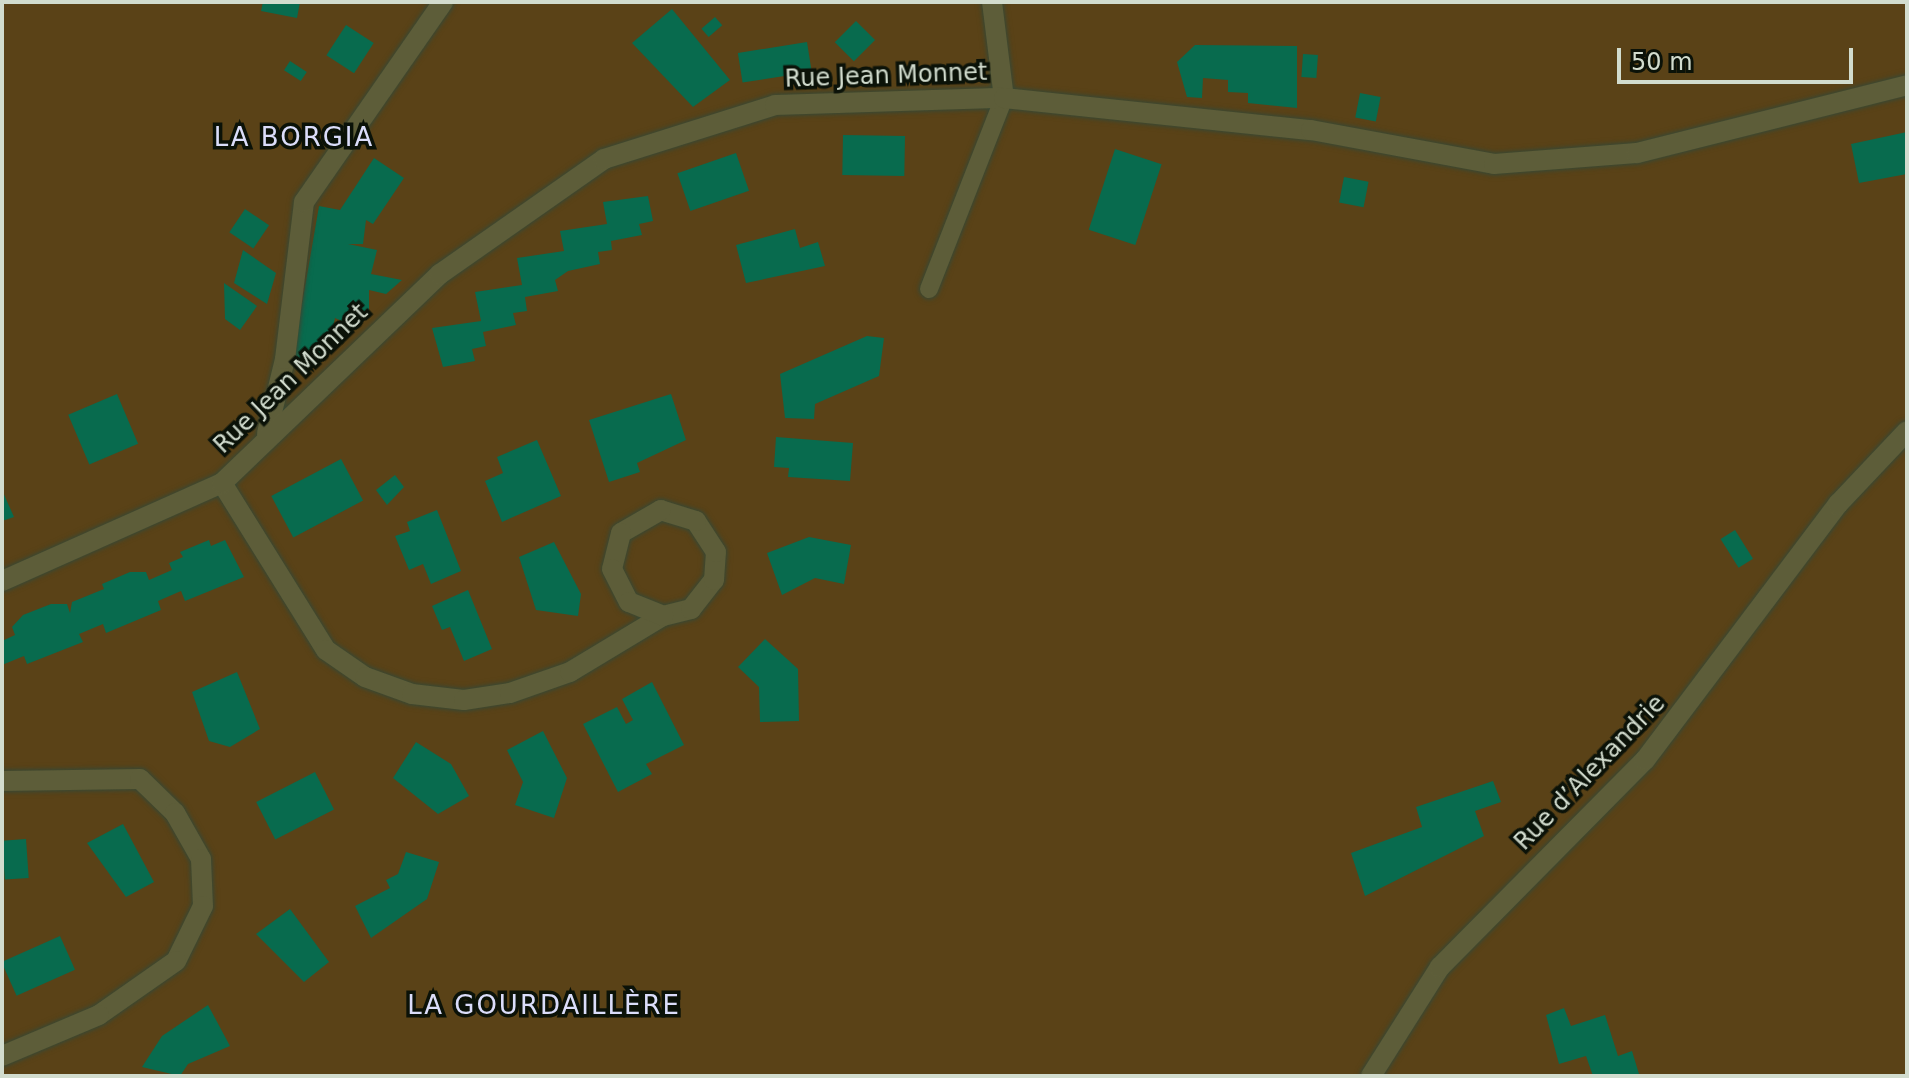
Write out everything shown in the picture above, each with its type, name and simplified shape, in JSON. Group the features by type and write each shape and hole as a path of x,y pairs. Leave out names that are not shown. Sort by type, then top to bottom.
{"street":[{"path":"267,433 285,359 304,202 443,2"},
{"path":"992,2 1004,98"},
{"name":"Rue Jean Monnet","path":"2,581 222,483 267,433 440,274 604,159 775,105 1004,98 1311,130 1494,164 1637,153 1907,85"},
{"name":"Rue d’Alexandrie","path":"1371,1076 1440,967 1645,760 1838,504 1907,431"},
{"path":"222,483 326,650 365,677 412,694 464,700 510,693 570,672 663,616 701,601 717,562 696,521 661,510 621,533 612,569 629,602 663,616"},
{"path":"2,781 140,779 175,813 201,859 203,906 176,961 99,1015 2,1056"}],"lane":[{"path":"929,289 1004,98"}],"shaded area":[{"path":"2,2 1907,2 1907,1076 2,1076"}],"building":[{"path":"263,2 300,2 297,18 261,11"},
{"path":"672,9 730,80 693,107 632,43"},
{"path":"715,17 722,25 709,37 701,29"},
{"path":"856,21 875,40 854,61 835,42"},
{"path":"346,25 374,43 354,73 326,55"},
{"path":"807,42 812,72 743,83 738,53"},
{"path":"1195,45 1297,46 1297,108 1248,103 1248,93 1228,92 1228,80 1203,78 1202,98 1187,97 1177,62"},
{"path":"1303,54 1318,55 1316,78 1301,77"},
{"path":"290,61 307,72 301,81 284,70"},
{"path":"1360,93 1381,97 1376,122 1355,118"},
{"path":"1907,132 1907,174 1859,183 1851,144"},
{"path":"843,135 905,136 904,176 842,175"},
{"path":"1115,149 1162,164 1135,245 1089,230"},
{"path":"736,153 749,191 690,211 677,173"},
{"path":"374,158 404,178 373,224 366,220 363,244 348,244 377,250 371,274 402,280 386,294 369,290 369,310 353,326 335,318 326,359 305,370 295,365 294,350 319,206 340,210"},
{"path":"1344,177 1369,182 1364,207 1339,203"},
{"path":"648,196 653,221 639,224 642,235 611,241 612,250 598,252 600,264 568,271 555,280 558,291 525,297 527,311 513,313 516,325 483,332 486,346 472,349 475,361 443,367 432,328 481,321 475,292 522,285 517,258 564,251 560,231 607,224 603,202"},
{"path":"245,209 269,225 253,248 229,232"},
{"path":"795,229 800,248 818,242 825,266 746,283 736,245"},
{"path":"243,250 276,273 267,304 234,283"},
{"path":"224,283 257,306 240,330 225,319"},
{"path":"867,336 884,338 879,376 815,404 814,419 785,418 780,374"},
{"path":"117,394 138,444 89,464 68,415"},
{"path":"671,394 686,440 637,463 640,472 609,482 589,420"},
{"path":"776,437 853,443 850,481 788,477 789,468 774,467"},
{"path":"537,440 561,496 502,522 485,481 503,473 497,457"},
{"path":"341,459 363,500 293,538 271,496"},
{"path":"395,475 404,487 387,505 376,490"},
{"path":"2,490 14,517 2,521"},
{"path":"437,510 461,571 431,584 423,564 409,570 395,536 410,531 407,522"},
{"path":"1735,530 1753,559 1739,568 1721,539"},
{"path":"809,537 851,545 844,584 815,578 782,595 767,553"},
{"path":"209,540 211,546 225,540 244,577 185,601 181,591 158,601 161,610 106,633 103,624 79,634 83,642 27,664 24,656 2,665 2,641 15,635 12,627 23,615 51,604 67,604 70,613 72,602 104,589 102,584 130,572 146,572 149,580 172,570 169,563 183,557 180,552"},
{"path":"554,542 581,594 578,616 536,610 519,557"},
{"path":"468,590 492,649 464,661 450,627 442,630 432,606"},
{"path":"765,639 798,669 799,721 760,722 759,687 738,667"},
{"path":"237,672 260,729 230,747 209,741 192,692"},
{"path":"652,682 684,745 646,764 652,774 618,792 583,724 617,707 626,724 633,720 622,699"},
{"path":"543,731 567,778 554,818 515,805 523,782 507,750"},
{"path":"416,742 451,764 469,796 438,814 393,778"},
{"path":"315,772 334,809 275,839 256,802"},
{"path":"1493,781 1501,802 1475,811 1484,836 1365,896 1351,853 1422,827 1416,807"},
{"path":"123,824 154,882 126,897 87,843"},
{"path":"26,839 29,878 5,880 2,841"},
{"path":"406,852 439,862 427,899 371,938 355,906 390,888 386,880 398,874"},
{"path":"290,909 329,962 304,982 256,934"},
{"path":"60,936 75,970 17,996 2,962"},
{"path":"208,1005 230,1046 188,1064 180,1076 142,1067 162,1036"},
{"path":"1564,1008 1571,1026 1605,1015 1618,1056 1632,1051 1639,1074 1593,1076 1586,1056 1559,1064 1546,1015"}],"district":[{"name":"LA BORGIA","path":"294,138"},
{"name":"LA GOURDAILLÈRE","path":"544,1006"}]}
